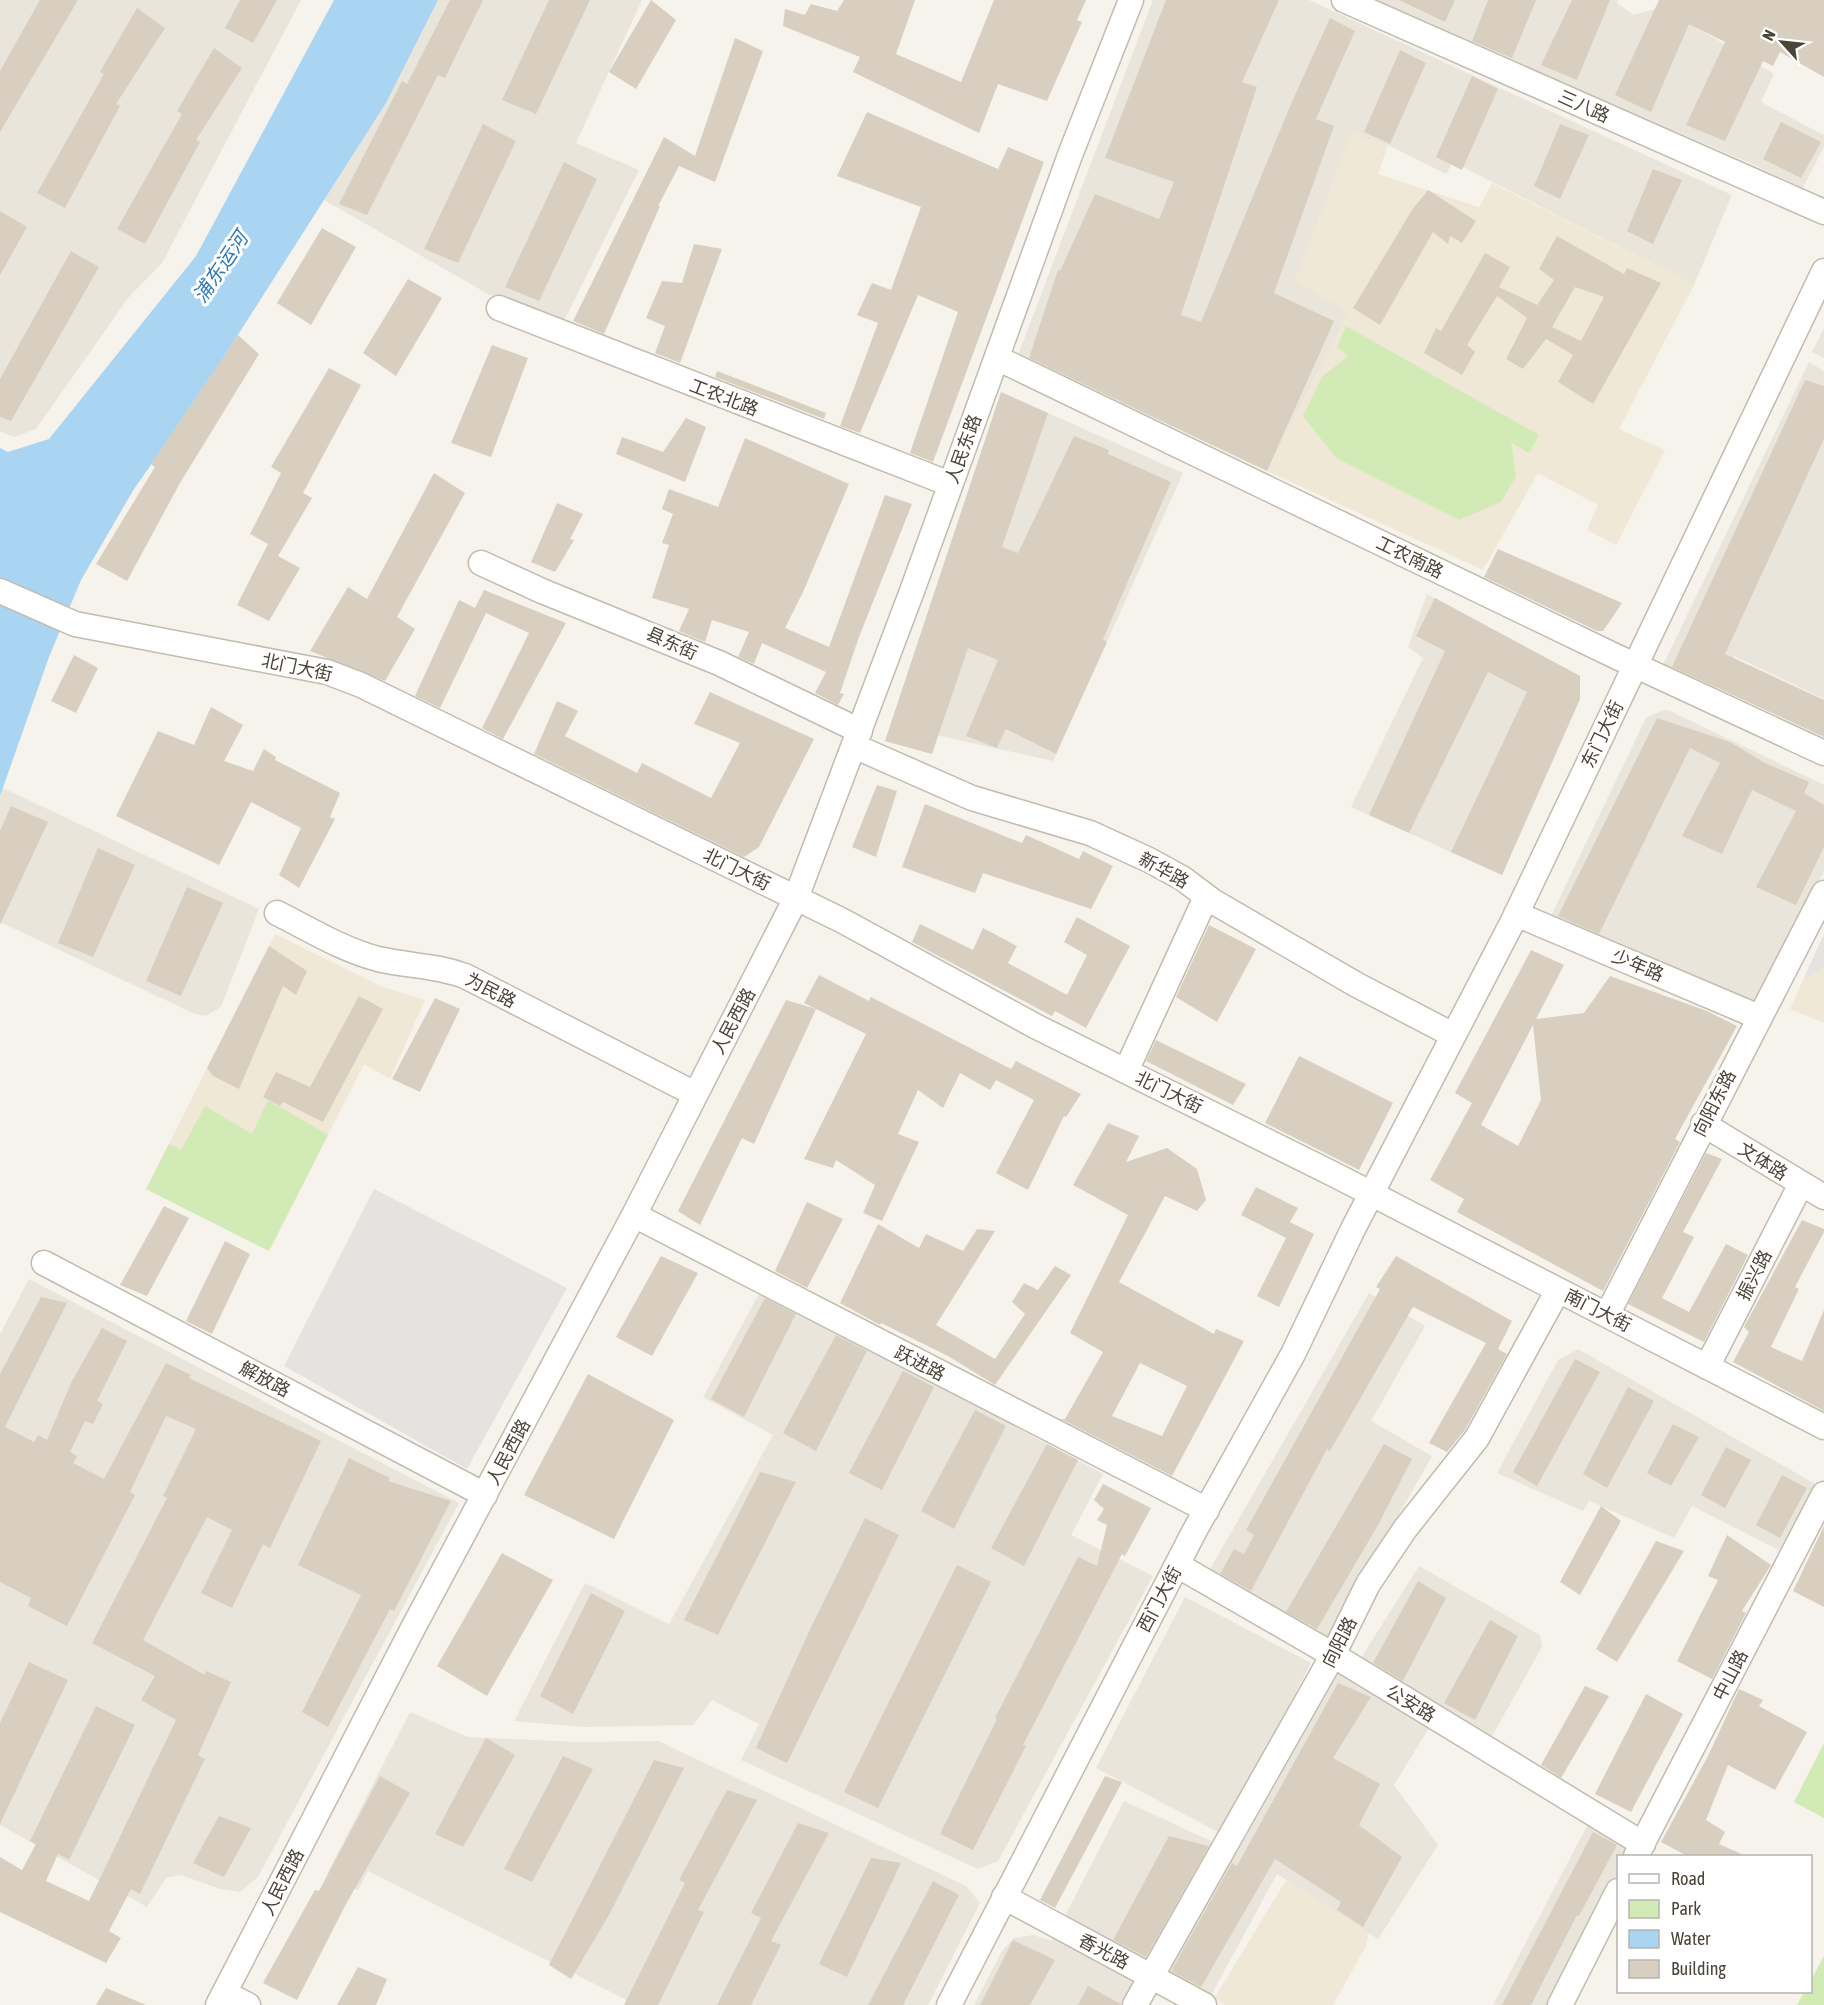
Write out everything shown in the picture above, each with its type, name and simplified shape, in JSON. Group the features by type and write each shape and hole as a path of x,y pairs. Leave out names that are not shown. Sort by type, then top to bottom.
{"street":[{"name":"人民东路","path":"796,898 857,739 1070,155 1131,0"},
{"name":"三八路","path":"1344,0 1824,212"},
{"name":"东门大街","path":"1371,1193 1516,914 1824,271"},
{"name":"工农北路","path":"499,308 950,484"},
{"name":"工农南路","path":"997,358 1635,665 1824,753"},
{"name":"县东街","path":"482,563 542,591 719,663 857,739"},
{"name":"北门大街","path":"0,591 75,624 316,670 344,678 796,898 1126,1071 1371,1193"},
{"name":"新华路","path":"857,739 972,798 1090,833 1182,878 1206,897 1357,985 1453,1035"},
{"name":"向阳东路","path":"1607,1315 1703,1124 1824,893"},
{"path":"1126,1071 1206,897"},
{"name":"人民西路","path":"221,1999 634,1215 796,898"},
{"name":"为民路","path":"277,913 378,959 432,966 465,976 695,1094"},
{"name":"少年路","path":"1516,914 1759,1017"},
{"name":"文体路","path":"1703,1124 1824,1197"},
{"name":"振兴路","path":"1707,1367 1801,1184"},
{"name":"南门大街","path":"1371,1193 1824,1427"},
{"name":"西门大街","path":"949,2005 1177,1565 1293,1354 1371,1193"},
{"name":"跃进路","path":"634,1215 1207,1510"},
{"name":"解放路","path":"44,1263 485,1495"},
{"name":"向阳路","path":"1135,2005 1333,1655 1385,1556 1487,1423 1558,1290"},
{"name":"中山路","path":"1640,1850 1824,1494"},
{"name":"公安路","path":"1177,1565 1333,1655 1640,1850"},
{"path":"1560,2005 1617,1893"},
{"name":"香光路","path":"1004,1897 1204,2005"},
{"path":"221,1999 248,2005"}],"shaded area":[{"path":"0,0 301,0 162,263 128,298 36,429 14,437 0,431"},
{"path":"438,0 642,0 576,143 639,170 563,323 490,295 324,200 386,103"},
{"path":"1153,0 1309,0 1732,195 1694,285 1453,162 1446,174 1388,145 1351,134 1349,313 1267,471 1018,355"},
{"path":"1370,0 1618,0 1617,3 1634,15 1662,7 1774,74 1761,102 1824,135 1824,147 1803,188 1750,163"},
{"path":"1351,134 1388,145 1378,174 1479,207 1492,183 1694,285 1619,429 1665,450 1616,545 1587,530 1598,505 1538,473 1483,570 1267,471 1349,313 1295,280"},
{"path":"1824,328 1824,358 1812,352"},
{"path":"1809,362 1824,371 1824,699 1734,656 1716,692 1662,667"},
{"path":"1001,392 1183,473 1053,761 936,735 932,754 885,741"},
{"path":"1427,594 1580,676 1580,699 1502,875 1351,807 1423,658 1408,647"},
{"path":"1666,709 1824,785 1824,872 1753,1007 1550,918 1646,718"},
{"path":"3,788 259,909 221,1007 206,1016 195,1014 0,922 0,796"},
{"path":"275,934 383,987 425,1000 390,1079 364,1064 269,1251 146,1189"},
{"path":"1824,934 1824,968 1803,980"},
{"path":"1824,968 1824,1023 1790,1009 1803,980"},
{"path":"374,1189 567,1288 467,1469 284,1366"},
{"path":"29,1279 459,1503 258,1877 240,1892 220,1889 181,1875 166,1878 147,1907 0,1825 0,1334"},
{"path":"761,1290 1103,1474 1071,1535 1153,1576 998,1861 978,1869 741,1760 759,1724 712,1700 693,1725 585,1727 514,1721 585,1583 669,1624 773,1435 703,1397"},
{"path":"1369,1293 1425,1326 1371,1421 1432,1456 1325,1644 1206,1576"},
{"path":"1578,1349 1817,1485 1779,1550 1692,1506 1674,1538 1589,1501 1583,1511 1497,1473 1558,1360"},
{"path":"1419,1566 1540,1635 1542,1647 1492,1736 1359,1661"},
{"path":"1185,1597 1311,1663 1222,1834 1096,1768"},
{"path":"1339,1672 1429,1728 1394,1785 1438,1845 1378,1939 1277,1874 1208,2001 1144,1969 1124,2005 974,2005 1002,1951 1014,1938 1033,1935 1052,1941 1124,1801 1237,1853"},
{"path":"410,1712 468,1737 579,1742 658,1741 966,1886 980,1903 928,2005 637,2005 368,1871 358,1890 327,1874"},
{"path":"1589,1822 1634,1846 1629,1855 1617,1855 1617,1878 1551,2005 1493,2005"},
{"path":"1286,1880 1369,1933 1366,1946 1333,2005 1225,2005 1214,1999"}],"green space":[{"path":"1346,326 1539,435 1529,453 1511,442 1516,476 1501,502 1459,520 1336,458 1303,416 1322,377 1348,356 1337,347"},
{"path":"268,1100 328,1135 269,1251 146,1189 169,1144 181,1150 205,1106 252,1134"},
{"path":"1824,1743 1824,1818 1794,1802"},
{"path":"1824,1956 1824,2005 1797,2005 1803,1993 1812,1993 1812,1978"}],"water":[{"name":"浦东运河","path":"334,0 438,0 386,103 195,402 134,489 81,580 49,657 0,796 0,448 8,452 49,439 196,256"}],"building":[{"path":"40,0 78,0 0,132 0,71"},
{"path":"240,0 277,0 253,43 225,28"},
{"path":"450,0 483,0 445,78 438,75 367,215 339,204 402,81 407,84"},
{"path":"549,0 590,0 536,114 502,100"},
{"path":"651,0 676,20 636,89 609,72"},
{"path":"844,0 915,0 896,54 961,82 994,0 1086,0 1077,20 1082,22 1047,101 998,84 979,133 853,72 860,57 783,26 785,9 805,15 811,4 837,11"},
{"path":"1166,0 1279,0 1242,82 1257,87 1181,315 1201,322 1291,104 1330,18 1355,31 1316,119 1334,126 1274,293 1334,321 1267,471 1029,358 1058,270 1060,271 1095,194 1159,219 1174,182 1105,158"},
{"path":"1399,0 1455,0 1445,22"},
{"path":"1488,0 1536,0 1512,58 1472,41"},
{"path":"1572,0 1610,0 1577,80 1541,65"},
{"path":"1659,0 1824,0 1824,77 1780,52 1773,66 1763,61 1725,141 1686,125 1725,42 1689,24 1651,112 1615,95"},
{"path":"137,8 165,28 116,104 120,106 65,208 37,193 104,74 100,72"},
{"path":"735,38 763,51 715,182 679,166 658,206 660,206 604,334 573,321 664,137 695,156"},
{"path":"214,48 242,68 196,140 200,142 145,244 117,229 182,114 177,111"},
{"path":"1400,50 1426,63 1390,144 1364,132"},
{"path":"1472,76 1498,89 1462,170 1436,157"},
{"path":"867,112 998,169 1008,147 1044,162 933,462 910,453 958,312 918,295 860,433 840,426 878,323 857,315 872,283 891,290 921,207 837,176"},
{"path":"1781,122 1821,142 1801,178 1763,159"},
{"path":"483,124 516,141 458,263 424,249"},
{"path":"1560,124 1589,135 1560,199 1534,186"},
{"path":"564,162 597,179 539,301 505,287"},
{"path":"1653,169 1682,180 1653,244 1627,231"},
{"path":"1428,190 1476,221 1462,243 1450,236 1448,244 1433,232 1380,325 1353,308 1412,210"},
{"path":"0,211 27,227 0,275"},
{"path":"322,228 356,247 311,325 277,303"},
{"path":"1557,236 1624,274 1627,268 1661,283 1593,404 1558,382 1573,355 1546,339 1523,369 1506,359 1527,318 1497,296 1467,345 1475,352 1462,375 1424,353 1436,328 1441,331 1485,253 1510,267 1499,287 1537,305 1554,280 1539,269","holes":["1575,287 1604,297 1581,341 1552,327"]},
{"path":"694,244 722,249 680,363 655,353 665,326 646,318 662,281 682,283"},
{"path":"71,251 99,267 11,421 0,417 0,379"},
{"path":"408,279 442,298 396,376 363,353"},
{"path":"238,335 259,354 180,483 127,581 96,564 155,467 151,464"},
{"path":"492,345 528,358 491,457 451,443"},
{"path":"329,368 361,385 303,493 312,498 278,556 300,568 269,621 237,605 268,544 250,534 281,473 271,467"},
{"path":"717,371 826,413 824,419 715,377"},
{"path":"1805,380 1824,386 1824,439 1725,654 1824,700 1824,737 1672,667"},
{"path":"1001,392 1048,413 1002,547 1018,553 1074,436 1109,450 1108,454 1171,482 1103,639 1107,642 1056,754 1006,729 997,748 966,736 998,660 968,648 932,754 885,741"},
{"path":"686,418 706,427 685,482 616,454 622,437 663,452"},
{"path":"745,438 849,484 804,590 785,628 829,647 885,495 912,504 859,637 840,693 844,694 838,705 815,693 826,672 762,643 754,664 738,657 749,632 712,620 705,642 679,631 689,609 652,598 669,545 662,543 673,514 662,509 669,489 718,507"},
{"path":"434,473 465,493 397,617 415,629 385,681 310,651 348,587 367,599"},
{"path":"557,503 583,514 570,539 574,540 555,572 531,562"},
{"path":"1498,549 1622,603 1603,631 1597,631 1484,577"},
{"path":"484,590 566,623 503,739 482,728 529,633 486,613 440,708 415,696 459,600 475,608"},
{"path":"1435,598 1580,676 1580,699 1502,875 1451,852 1527,692 1488,672 1409,833 1369,815 1445,651 1416,636"},
{"path":"74,655 98,668 76,713 51,701"},
{"path":"710,692 814,739 759,847 744,857 534,754 557,701 578,711 565,736 637,773 642,763 711,798 740,743 694,724"},
{"path":"211,707 243,725 224,761 253,771 264,749 276,757 275,760 340,793 330,817 335,819 299,888 279,875 301,828 251,802 219,865 116,816 158,731 194,745"},
{"path":"1657,718 1730,742 1765,763 1809,782 1804,793 1824,805 1824,847 1796,905 1756,887 1796,811 1752,790 1722,854 1682,836 1720,763 1690,748 1599,934 1558,916"},
{"path":"877,785 897,791 876,857 852,847"},
{"path":"925,804 1022,843 1026,835 1079,859 1083,851 1113,866 1091,909 983,873 975,893 902,867"},
{"path":"11,806 48,822 0,925 0,831"},
{"path":"98,848 135,865 93,957 58,943"},
{"path":"187,887 223,903 181,996 146,981"},
{"path":"1077,917 1130,946 1086,1028 1055,1011 1052,1016 912,942 920,924 973,950 983,928 1017,946 1008,963 1067,995 1087,955 1064,942"},
{"path":"1209,925 1256,949 1217,1022 1176,997"},
{"path":"269,946 307,971 296,995 283,986 239,1089 213,1076 207,1068"},
{"path":"1531,950 1564,965 1536,1019 1584,1013 1610,976 1707,1011 1737,1026 1675,1139 1680,1142 1603,1291 1457,1212 1464,1199 1430,1180 1472,1103 1455,1093","holes":["1533,1025 1541,1100 1518,1146 1481,1125"]},
{"path":"819,975 869,1001 871,997 1011,1069 1016,1061 1081,1094 1066,1117 1064,1116 1028,1190 996,1173 1034,1100 996,1080 990,1090 960,1073 943,1108 918,1090 898,1134 919,1142 882,1221 863,1213 875,1185 836,1160 833,1168 804,1159 866,1034 804,1003"},
{"path":"359,996 383,1009 323,1122 283,1102 280,1106 263,1097 276,1072 310,1087"},
{"path":"435,998 460,1009 420,1092 392,1079"},
{"path":"786,1000 816,1009 754,1144 742,1138 700,1225 678,1211"},
{"path":"1156,1040 1246,1084 1233,1105 1146,1061"},
{"path":"1299,1056 1393,1103 1359,1170 1265,1123"},
{"path":"1108,1123 1139,1136 1126,1162 1167,1148 1197,1169 1206,1200 1197,1211 1165,1196 1119,1282 1214,1334 1216,1329 1244,1341 1172,1476 1061,1419 1065,1419 1103,1352 1070,1333 1128,1215 1073,1185","holes":["1140,1363 1187,1386 1162,1436 1112,1416"]},
{"path":"1706,1153 1722,1159 1683,1232 1694,1237 1662,1298 1689,1312 1726,1244 1748,1255 1704,1342 1628,1304"},
{"path":"1256,1187 1298,1208 1290,1222 1314,1234 1279,1307 1257,1296 1286,1238 1241,1215"},
{"path":"807,1202 843,1219 807,1288 775,1271"},
{"path":"164,1206 189,1218 147,1296 120,1285"},
{"path":"1802,1220 1824,1229 1824,1232 1795,1287 1799,1289 1771,1347 1802,1361 1824,1310 1824,1411 1733,1362 1749,1332 1744,1327"},
{"path":"878,1224 919,1248 926,1234 963,1251 977,1229 995,1231 936,1325 995,1359 1025,1314 1012,1302 1024,1283 1038,1290 1055,1266 1071,1275 995,1385 948,1356 881,1323 880,1325 840,1303"},
{"path":"225,1241 250,1254 212,1334 186,1321"},
{"path":"661,1256 698,1273 652,1356 616,1337"},
{"path":"1396,1256 1512,1321 1498,1349 1507,1354 1465,1430 1447,1452 1429,1443 1486,1343 1413,1307 1330,1451 1327,1449 1251,1591 1220,1574 1234,1549 1244,1554 1254,1535 1246,1530 1380,1289 1376,1287"},
{"path":"41,1297 67,1303 5,1427 34,1442 38,1435 47,1440 72,1381 102,1328 127,1341 97,1401 103,1404 93,1424 85,1421 70,1452 77,1456 73,1463 104,1479 166,1363 191,1375 189,1378 321,1441 270,1548 263,1544 232,1608 201,1593 232,1530 207,1517 143,1640 205,1675 206,1671 231,1682 198,1755 205,1759 140,1894 131,1889 109,1931 121,1938 106,1963 0,1912 0,1857 22,1870 36,1844 30,1841 96,1706 135,1725 69,1860 58,1854 46,1881 89,1901 176,1720 141,1700 155,1676 92,1643 167,1498 163,1496 196,1429 166,1416 130,1492 135,1495 67,1626 28,1606 31,1598 0,1582 0,1374"},
{"path":"765,1298 796,1314 744,1417 711,1399"},
{"path":"836,1335 867,1351 816,1451 783,1433"},
{"path":"1575,1359 1600,1372 1537,1486 1513,1472"},
{"path":"903,1371 934,1387 882,1490 849,1473"},
{"path":"588,1374 674,1420 614,1539 524,1495"},
{"path":"1628,1387 1654,1401 1607,1488 1583,1474"},
{"path":"975,1410 1006,1426 954,1529 921,1511"},
{"path":"1673,1424 1699,1437 1671,1486 1647,1473"},
{"path":"1047,1444 1078,1460 1024,1566 991,1548"},
{"path":"1384,1444 1412,1459 1378,1525 1317,1629 1286,1612"},
{"path":"1726,1447 1751,1460 1725,1508 1701,1495"},
{"path":"349,1458 390,1478 388,1481 451,1501 394,1611 390,1609 328,1727 302,1712 361,1595 298,1565"},
{"path":"760,1472 796,1482 718,1635 684,1620"},
{"path":"1782,1475 1807,1488 1780,1538 1756,1525"},
{"path":"1103,1484 1151,1508 1125,1556 1122,1554 1023,1745 1026,1746 973,1850 940,1834 997,1719 995,1718 1078,1557 1097,1566 1107,1525 1097,1520 1104,1509 1094,1500"},
{"path":"1601,1506 1621,1521 1580,1595 1560,1582"},
{"path":"865,1518 899,1535 787,1763 756,1748 813,1623"},
{"path":"1824,1526 1824,1607 1793,1591"},
{"path":"1727,1535 1771,1565 1742,1611 1746,1613 1712,1679 1677,1661 1718,1580 1708,1576"},
{"path":"1656,1541 1684,1551 1617,1662 1596,1649"},
{"path":"502,1553 553,1580 487,1696 437,1666"},
{"path":"957,1565 991,1582 878,1808 844,1792"},
{"path":"1418,1581 1446,1598 1403,1681 1373,1663"},
{"path":"591,1593 625,1611 573,1714 540,1696"},
{"path":"1490,1620 1518,1636 1475,1720 1444,1703"},
{"path":"29,1662 68,1680 0,1824 0,1723"},
{"path":"1338,1683 1371,1697 1333,1758 1380,1784 1359,1825 1402,1857 1363,1927 1337,1910 1341,1902 1275,1859 1201,1987 1171,1971 1232,1863 1237,1866"},
{"path":"1585,1686 1609,1696 1561,1778 1541,1765"},
{"path":"1739,1689 1763,1700 1759,1706 1807,1732 1775,1790 1728,1765 1706,1820 1725,1832 1719,1844 1744,1855 1685,1855 1661,1842 1708,1756"},
{"path":"1646,1694 1683,1714 1631,1812 1595,1794"},
{"path":"486,1738 515,1755 463,1847 435,1834"},
{"path":"563,1756 593,1769 532,1882 504,1869"},
{"path":"654,1760 684,1768 609,1915 571,1979 549,1965"},
{"path":"380,1776 410,1793 346,1904 297,2000 263,1983 315,1890 319,1891"},
{"path":"1105,1776 1122,1782 1055,1908 1040,1900"},
{"path":"727,1790 757,1800 698,1910 704,1912 658,2005 624,2005 685,1883 679,1880"},
{"path":"219,1816 251,1828 224,1877 193,1863"},
{"path":"798,1823 829,1833 771,1941 781,1945 751,2005 717,2005 761,1918 751,1913"},
{"path":"1593,1832 1617,1845 1579,1916 1577,1915 1531,2005 1502,2005"},
{"path":"1169,1836 1209,1846 1146,1957 1113,1940"},
{"path":"871,1858 901,1863 847,1977 819,1964"},
{"path":"933,1881 959,1895 903,2005 868,2005"},
{"path":"1013,1940 1055,1960 1030,2005 980,2005"},
{"path":"358,1967 387,1979 376,2005 337,2005"},
{"path":"1088,1986 1121,2004 1121,2005 1078,2005"},
{"path":"106,1988 146,2005 96,2005"}]}
